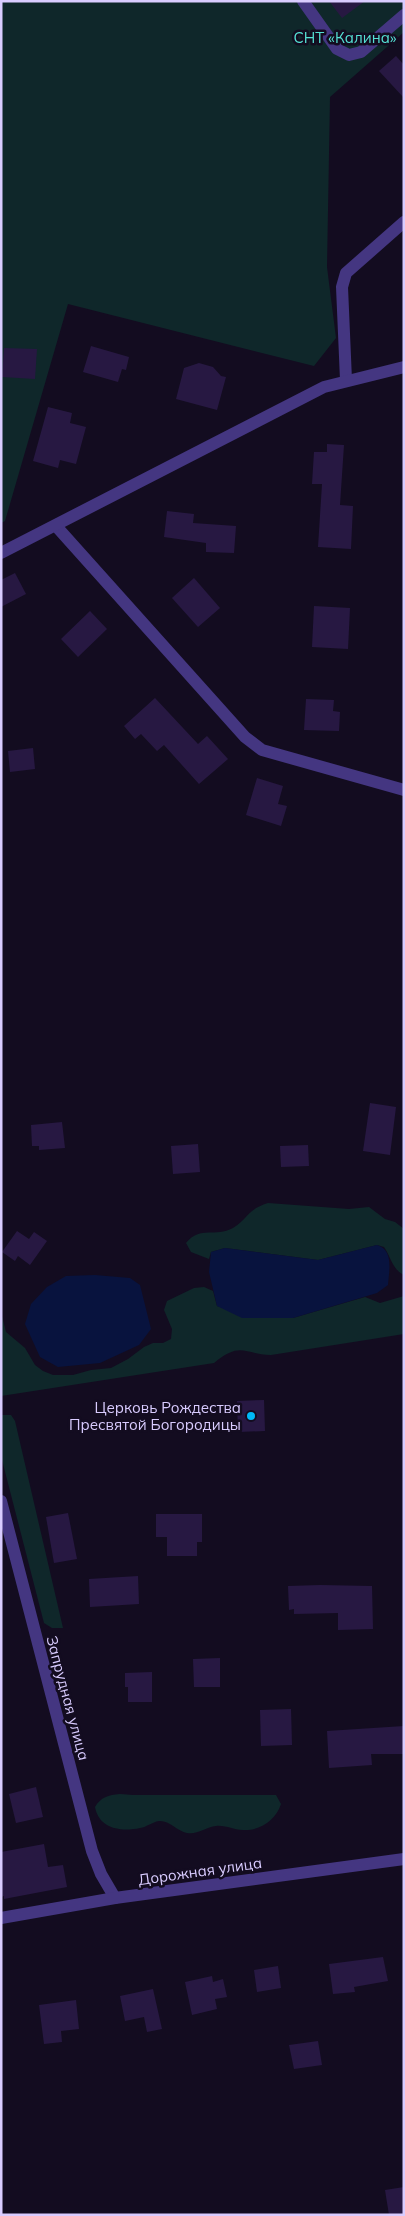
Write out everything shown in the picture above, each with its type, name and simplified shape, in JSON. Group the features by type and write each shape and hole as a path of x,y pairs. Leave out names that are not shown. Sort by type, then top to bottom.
{"street":[{"path":"303,1 337,49 349,55 361,52 404,15"},
{"path":"346,380 342,287 346,273 404,222"},
{"path":"1,553 324,387 404,367"},
{"path":"56,526 244,737 262,750 404,790"},
{"name":"Запрудная улица","path":"1,1501 92,1850 101,1874 115,1898"},
{"name":"Дорожная улица","path":"1,1918 115,1898 404,1860"}],"green space":[{"name":"СНТ «Калина»","path":"1,1 404,1 404,32 330,97 327,267 336,338 314,366 68,304 5,521 1,523"},
{"path":"268,1203 349,1209 369,1207 385,1219 395,1222 404,1229 404,1275 394,1266 384,1247 377,1245 318,1260 225,1248 211,1252 209,1259 191,1252 186,1243 197,1234 226,1231 233,1228 251,1211"},
{"path":"204,1287 213,1291 217,1306 293,1318 365,1297 380,1303 404,1296 404,1334 271,1355 242,1350 230,1352 214,1363 1,1396 1,1312 6,1332 25,1348 35,1365 53,1375 73,1375 91,1370 111,1368 128,1359 144,1347 153,1343 163,1343 171,1339 172,1329 164,1310 167,1301 194,1288"},
{"path":"1,1415 11,1415 15,1421 63,1628 52,1628 44,1623 1,1456"},
{"path":"120,1794 276,1795 281,1804 271,1820 255,1829 239,1830 216,1826 194,1833 187,1833 166,1822 159,1821 143,1827 126,1830 106,1824 97,1814 95,1807 105,1797"}],"shaded area":[{"path":"377,1245 386,1251 389,1268 388,1285 377,1293 293,1318 242,1318 217,1306 209,1272 211,1252 225,1248 318,1260"},
{"path":"95,1275 130,1278 140,1285 151,1329 139,1345 100,1363 58,1367 40,1357 25,1324 31,1304 47,1287 66,1276"}],"building":[{"path":"329,1 365,1 342,18"},
{"path":"396,56 404,65 404,98 379,71"},
{"path":"91,346 129,357 126,370 122,369 118,382 83,372"},
{"path":"4,348 37,349 35,379 2,377"},
{"path":"199,363 213,367 221,376 226,377 217,410 176,399 184,368"},
{"path":"48,407 72,413 70,423 86,427 76,464 60,460 58,468 33,461"},
{"path":"327,444 344,445 340,505 353,506 351,549 318,547 322,484 312,484 314,452 327,452"},
{"path":"167,511 194,514 193,523 236,526 234,553 206,552 206,543 164,537"},
{"path":"15,573 26,594 1,607 1,580"},
{"path":"194,578 220,608 198,627 172,598"},
{"path":"314,606 350,608 348,649 312,647"},
{"path":"90,611 107,629 78,657 61,639"},
{"path":"155,698 198,744 207,736 228,759 199,784 164,745 157,751 141,734 135,739 124,726"},
{"path":"306,699 334,700 333,711 340,712 339,731 304,730"},
{"path":"33,748 35,769 10,772 8,751"},
{"path":"257,778 283,786 278,804 287,806 281,826 246,815"},
{"path":"370,1103 396,1107 390,1155 363,1151"},
{"path":"62,1122 65,1148 39,1150 39,1146 32,1146 31,1125"},
{"path":"198,1144 200,1172 173,1174 171,1146"},
{"path":"308,1145 309,1166 281,1167 280,1146"},
{"path":"17,1231 29,1239 34,1232 47,1241 30,1265 18,1256 15,1261 2,1252"},
{"name":"Церковь Рождества Пресвятой Богородицы","path":"264,1400 265,1431 238,1432 237,1401"},
{"path":"68,1513 77,1559 54,1563 46,1517"},
{"path":"156,1514 202,1514 202,1542 197,1542 197,1556 167,1556 167,1537 156,1537"},
{"path":"138,1576 139,1604 90,1607 89,1579"},
{"path":"288,1586 372,1586 373,1629 338,1630 338,1613 294,1614 294,1609 289,1610"},
{"path":"220,1658 220,1687 194,1687 193,1659"},
{"path":"152,1672 152,1702 128,1702 128,1687 125,1687 125,1673"},
{"path":"291,1709 292,1745 261,1746 260,1710"},
{"path":"404,1726 404,1754 371,1754 372,1765 329,1768 327,1731"},
{"path":"36,1787 43,1817 16,1823 9,1794"},
{"path":"44,1844 48,1867 63,1865 67,1887 4,1899 4,1896 1,1897 1,1852"},
{"path":"383,1957 388,1981 354,1987 355,1992 333,1994 329,1964"},
{"path":"278,1966 281,1988 257,1992 254,1970"},
{"path":"212,1976 213,1982 223,1979 227,1997 215,1999 217,2009 192,2015 185,1982"},
{"path":"153,1989 162,2029 147,2032 144,2017 125,2021 120,1996"},
{"path":"76,2000 79,2029 61,2031 62,2042 44,2044 39,2005"},
{"path":"318,2041 322,2065 294,2069 289,2045"},
{"path":"404,2187 404,2215 389,2215 385,2190"}],"place":[{"name":"Церковь Рождества Пресвятой Богородицы","path":"251,1416"}]}
